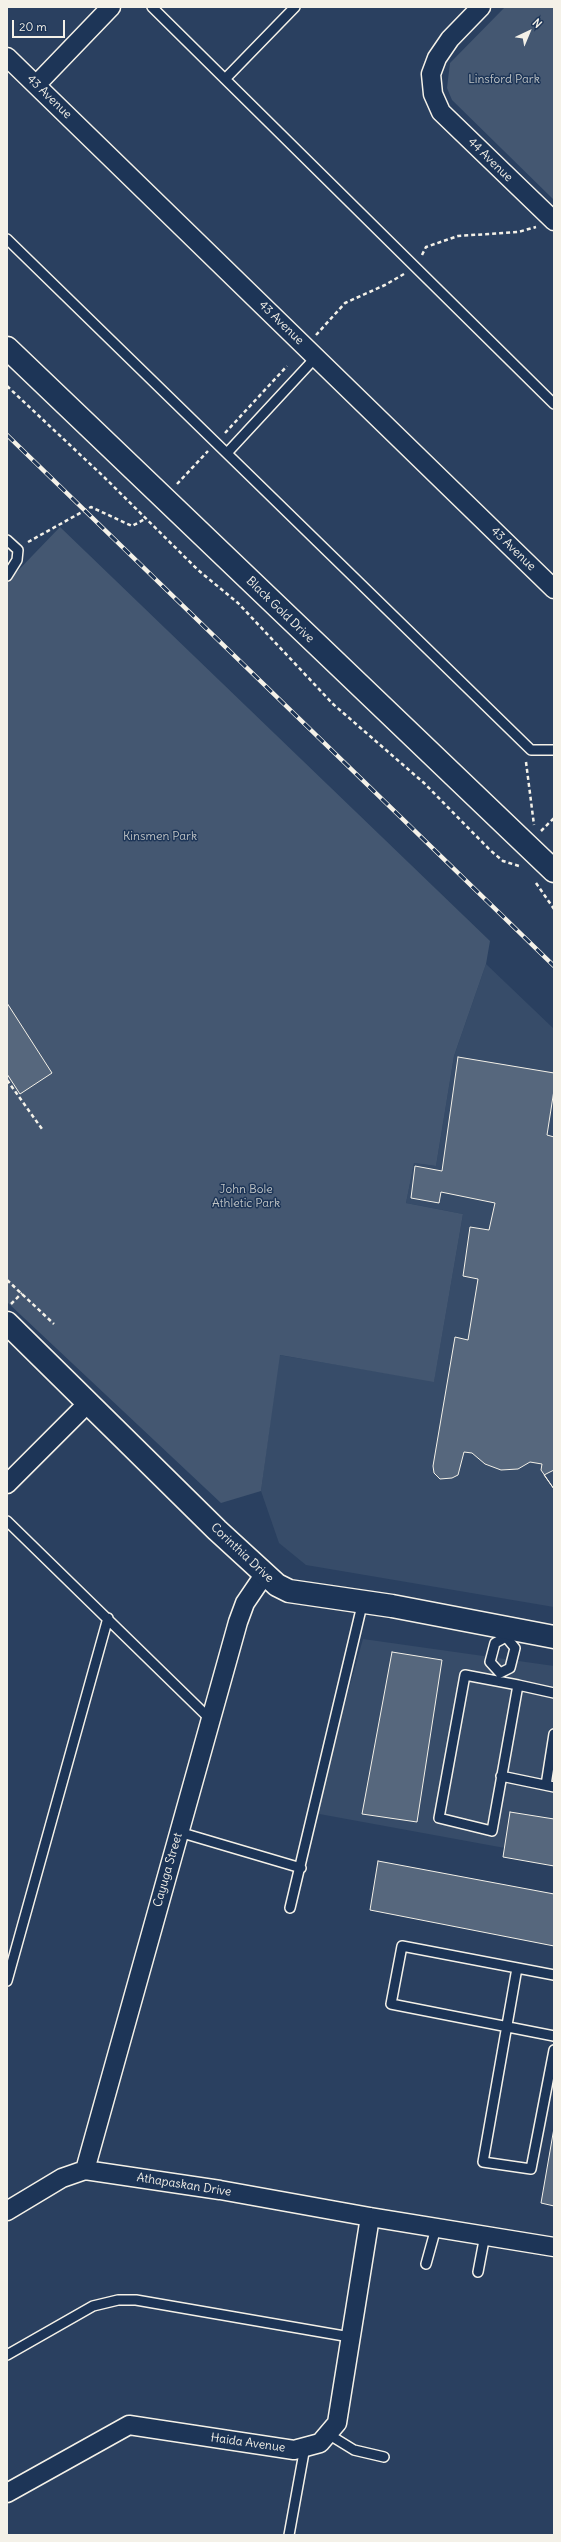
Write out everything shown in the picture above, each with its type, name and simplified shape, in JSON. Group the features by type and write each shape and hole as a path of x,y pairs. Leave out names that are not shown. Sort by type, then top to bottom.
{"main road":[{"name":"Black Gold Drive","path":"7,348 554,871"},
{"name":"Corinthia Drive","path":"7,1323 264,1575 277,1585 289,1590 363,1601 507,1633 554,1637"}],"street":[{"path":"36,84 111,7"},
{"name":"44 Avenue","path":"481,7 450,39 437,58 431,74 433,94 441,112 546,224"},
{"name":"43 Avenue","path":"7,57 554,589"},
{"path":"7,1484 89,1402"},
{"name":"Cayuga Street","path":"85,2170 238,1622 245,1603 264,1575"},
{"name":"Athapaskan Drive","path":"7,2211 62,2178 85,2170 220,2190 370,2217 554,2247"},
{"name":"Haida Avenue","path":"7,2494 129,2425 294,2450 320,2443 337,2423 370,2217"}],"lane":[{"path":"152,7 226,78 414,267 554,404"},
{"path":"226,78 295,7"},
{"path":"7,239 531,750 554,750"},
{"path":"227,453 311,352"},
{"path":"7,540 18,550 17,560 7,576"},
{"path":"7,1521 210,1719"},
{"path":"290,1908 301,1868 363,1601"},
{"path":"7,1981 108,1618"},
{"path":"507,1633 515,1648 510,1668 500,1677 490,1662 496,1643 507,1633"},
{"path":"518,1685 492,1831 439,1818 466,1675 500,1677 518,1685 554,1693"},
{"path":"501,1776 550,1786 554,1734"},
{"path":"179,1832 301,1868"},
{"path":"554,1975 402,1946 391,2004 554,2036"},
{"path":"517,1968 483,2162 531,2169 552,2074 554,2050"},
{"path":"426,2264 436,2228"},
{"path":"478,2272 485,2235"},
{"path":"7,2355 93,2306 118,2300 136,2300 350,2337"},
{"path":"328,2434 354,2450 384,2456"},
{"path":"289,2535 305,2447"}],"path":[{"path":"173,489 216,442 311,352 345,303 385,285 414,267 426,247 458,236 518,232 546,224"},
{"path":"7,386 104,477 198,570 238,603 333,704 424,783 490,850 503,861 521,867"},
{"path":"18,550 25,544 91,507 132,526 145,519"},
{"path":"523,742 535,830"},
{"path":"534,881 554,909"},
{"path":"7,1080 42,1129"},
{"path":"7,1280 54,1324"},
{"path":"7,1308 22,1293"}],"shaded area":[{"path":"486,964 554,1029 554,1607 306,1565 279,1543 261,1491 279,1355 434,1381 463,1214 406,1203 414,1163 436,1166 454,1056"},
{"path":"363,1639 554,1666 554,1857 314,1813"}],"green space":[{"name":"Linsford Park","path":"505,7 554,7 554,200 452,100 447,88 450,63"},
{"path":"60,527 490,941 486,964 454,1056 436,1166 414,1163 406,1203 463,1214 434,1382 280,1355 261,1491 221,1503 7,1302 7,582"}],"building":[{"path":"7,1003 52,1073 20,1094 7,1074"},
{"path":"458,1057 554,1073 554,1090 547,1135 554,1137 554,1489 541,1470 542,1464 530,1462 518,1469 501,1470 485,1464 472,1453 464,1452 458,1475 452,1478 440,1479 434,1473 433,1466 455,1337 468,1340 478,1279 463,1276 470,1227 489,1230 495,1203 441,1192 439,1203 411,1198 415,1166 442,1171"},
{"path":"554,1470 554,1489 544,1475"},
{"path":"392,1652 442,1660 417,1822 362,1814"},
{"path":"510,1812 554,1819 554,1866 503,1857"},
{"path":"378,1861 554,1894 554,1946 370,1910"},
{"path":"554,2128 554,2206 541,2203"}],"railway":[{"path":"7,435 554,966"}],"park label":[{"name":"Kinsmen Park","path":"160,837"},
{"name":"John Bole Athletic Park","path":"246,1197"}]}
